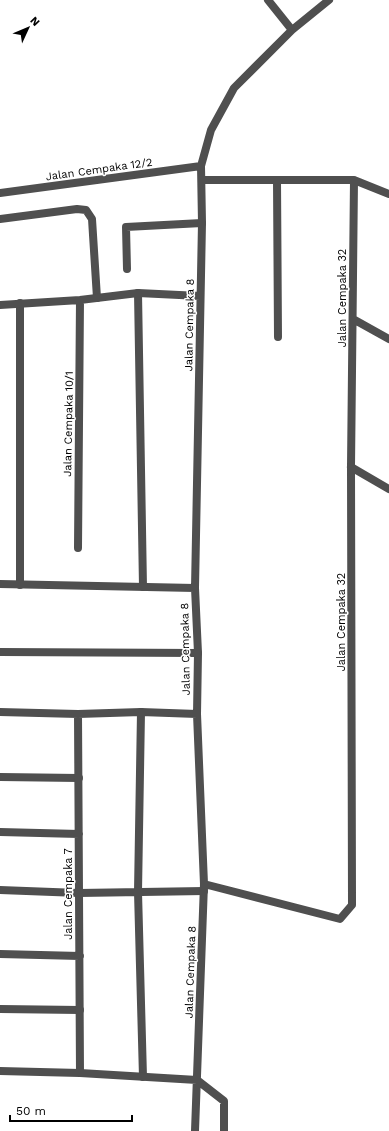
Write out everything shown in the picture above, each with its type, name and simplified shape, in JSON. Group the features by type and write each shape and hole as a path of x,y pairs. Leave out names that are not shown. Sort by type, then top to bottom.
{"street":[{"path":"268,0 292,30"},
{"name":"Jalan Cempaka 8","path":"195,1131 204,888 197,714 198,653 195,588 202,224 201,166 211,130 234,88 292,30 329,0"},
{"name":"Jalan Cempaka 12/2","path":"0,193 201,166"},
{"path":"202,180 354,180 389,194"},
{"path":"277,180 278,337"},
{"name":"Jalan Cempaka 32","path":"204,888 340,919 352,905 352,468 354,180"},
{"path":"0,219 77,209 86,210 92,219 98,298"},
{"path":"127,269 126,226 202,224"},
{"path":"138,293 143,587"},
{"path":"0,305 80,300 138,293 200,296"},
{"name":"Jalan Cempaka 10/1","path":"78,548 80,300"},
{"path":"20,303 20,585"},
{"path":"353,319 389,338"},
{"path":"352,468 389,488"},
{"path":"0,584 195,588"},
{"path":"0,652 198,653"},
{"path":"0,712 78,714 141,712 197,714"},
{"path":"141,712 138,892 143,1077"},
{"name":"Jalan Cempaka 7","path":"78,714 80,1073"},
{"path":"0,777 79,778"},
{"path":"0,832 79,834"},
{"path":"0,890 79,893 138,892 204,888"},
{"path":"0,954 80,956"},
{"path":"0,1010 80,1010"},
{"path":"0,1071 80,1073 197,1080 224,1101 224,1131"}]}
